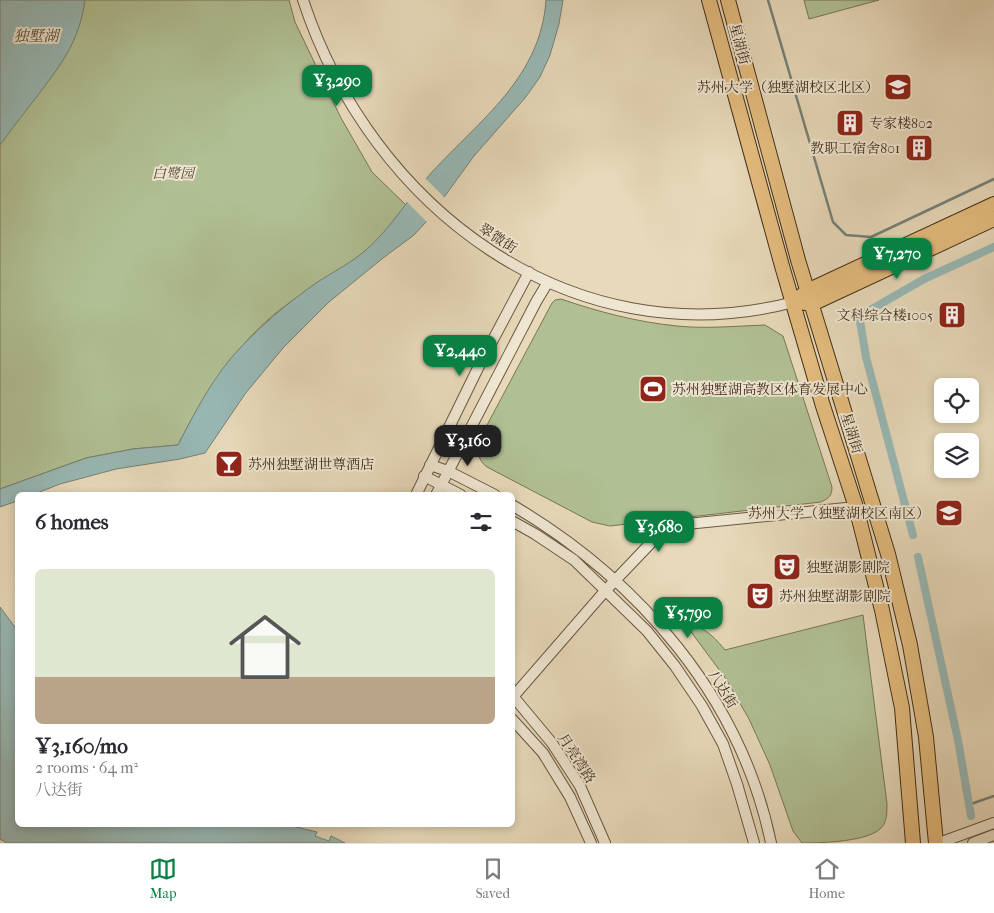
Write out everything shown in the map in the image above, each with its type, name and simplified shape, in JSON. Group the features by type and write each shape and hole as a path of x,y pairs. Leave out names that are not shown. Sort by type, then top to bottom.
{"main road":[{"name":"星湖街","path":"709,0 782,266 823,406 856,507 882,610 902,708 913,843"},
{"name":"星湖街","path":"728,0 810,298 888,554 910,645 926,737 938,843"},
{"path":"810,298 994,204"},
{"path":"794,302 810,298 994,219"}],"street":[{"name":"翠微街","path":"302,0 321,50 347,100 378,146 415,188 442,213 486,247 548,282 607,304 638,310 669,315 701,316 763,310 794,302"},
{"path":"417,492 483,359 529,272"},
{"path":"437,492 548,282"},
{"path":"430,464 489,492"},
{"path":"424,476 456,492"},
{"name":"八达街","path":"515,507 544,523 616,579 659,624 686,656 715,700 737,741 753,780 766,820 770,843"},
{"path":"515,695 605,591 668,526 856,507"},
{"name":"八达街","path":"515,523 574,560 647,631 675,666 702,706 723,744 754,843"},
{"name":"月亮湾路","path":"515,699 552,743 580,786 605,843"},
{"name":"月亮湾路","path":"515,722 543,753 570,797 591,843"},
{"path":"938,843 994,823"},
{"path":"973,843 994,835"}],"green space":[{"name":"白鹭园","path":"0,0 289,0 295,22 341,118 372,172 406,205 371,246 281,309 249,338 210,389 178,445 133,449 86,458 0,489"},
{"path":"804,0 879,0 809,19"},
{"name":"苏州独墅湖高教区体育发展中心","path":"561,299 647,322 699,327 765,325 783,336 832,487 830,496 821,502 610,526 592,522 487,467 479,456 478,442 552,303 555,300"},
{"path":"863,615 887,804 886,819 882,827 867,836 844,841 802,843 793,831 770,765 749,719 726,679 683,621 706,631 725,650"}],"water":[{"name":"独墅湖","path":"0,0 85,0 78,29 67,53 53,76 0,145"},
{"path":"546,0 563,0 559,24 550,55 540,77 525,98 474,156 426,222 414,235 329,302 283,348 245,394 205,453 116,469 60,484 40,492 15,492 15,502 0,507 0,489 86,458 133,449 178,445 214,381 231,358 268,321 316,283 366,250 384,232 432,172 505,95 520,75 533,52 542,27"},
{"path":"0,607 15,627 15,827 296,827 317,832 315,836 329,841 331,836 345,843 7,843 0,839"}],"pier":[{"path":"424,177 445,198 428,223 406,201"}],"waterway":[{"path":"768,0 833,222 846,235 871,237 994,179"},
{"path":"913,535 866,357 860,321 865,313 924,279 994,247"},
{"path":"918,557 958,740 971,816"},
{"path":"968,805 994,796"}],"place":[{"name":"苏州大学（独墅湖校区北区）","path":"898,87"},
{"name":"专家楼802","path":"850,123"},
{"name":"教职工宿舍801","path":"919,148"},
{"name":"文科综合楼1005","path":"952,315"},
{"name":"苏州独墅湖高教区体育发展中心","path":"653,389"},
{"name":"苏州独墅湖世尊酒店","path":"229,464"},
{"name":"苏州大学（独墅湖校区南区）","path":"949,513"},
{"name":"独墅湖影剧院","path":"787,567"},
{"name":"苏州独墅湖影剧院","path":"760,596"}]}
